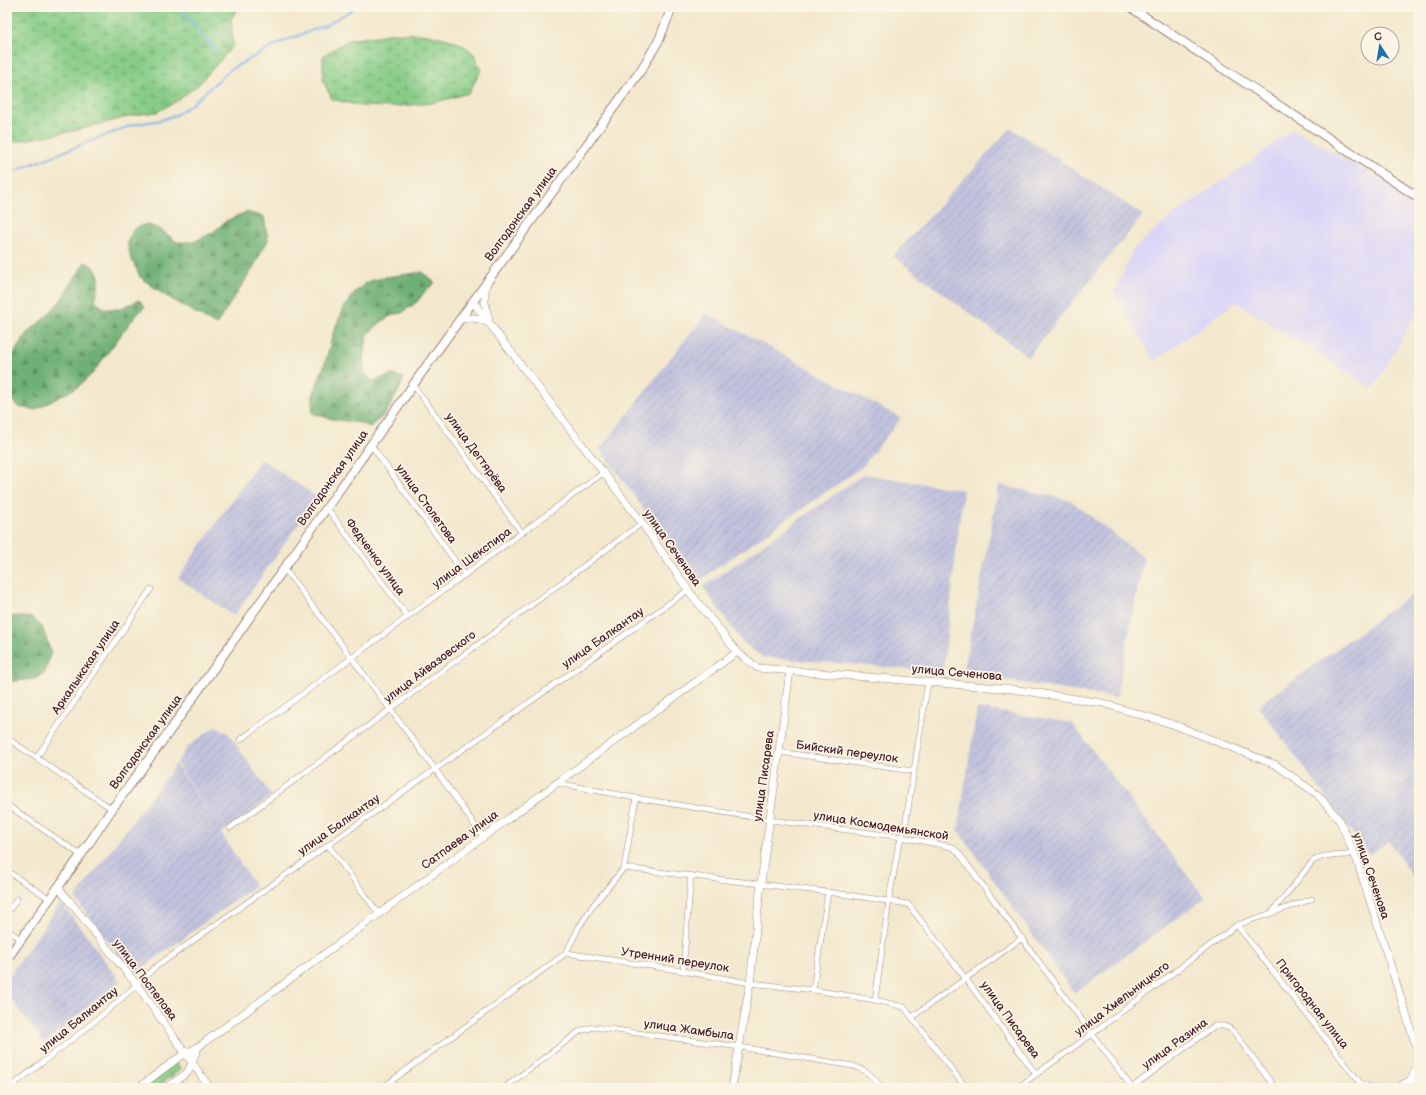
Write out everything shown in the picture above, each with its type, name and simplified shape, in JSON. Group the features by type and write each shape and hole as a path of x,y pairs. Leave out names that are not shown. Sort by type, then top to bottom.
{"main road":[{"name":"Волгодонская улица","path":"7,959 486,283 641,70 659,40 672,7"},
{"path":"1130,7 1419,198"}],"street":[{"path":"486,283 484,299 491,324"},
{"name":"улица Сеченова","path":"473,302 568,424 603,474 642,523 688,590 737,652 758,668 1012,689 1102,703 1175,725 1276,765 1318,795 1340,821 1353,852 1419,1055"},
{"path":"461,319 477,318 491,324"},
{"name":"улица Дегтярёва","path":"414,386 522,533"},
{"name":"улица Столетова","path":"371,446 466,575"},
{"name":"улица Шекспира","path":"240,740 603,474"},
{"name":"Федченко улица","path":"327,508 408,617"},
{"name":"улица Айвазовского","path":"230,828 642,523"},
{"path":"284,568 435,769 483,837"},
{"name":"Аркалыкская улица","path":"37,757 151,589"},
{"name":"улица Балкантау","path":"9,1088 137,985 153,969 688,590"},
{"name":"Сатпаева улица","path":"138,1088 198,1047 557,782 737,652"},
{"name":"улица Писарева","path":"732,1088 750,983 790,671"},
{"path":"875,1000 889,900 898,848 905,827 928,682"},
{"path":"7,738 112,809"},
{"name":"Бийский переулок","path":"779,752 913,772"},
{"name":"улица Космодемьянской","path":"557,782 636,798 770,820 902,837 952,847 958,852 1132,1088"},
{"path":"382,1088 566,954 594,904 624,868 636,798"},
{"path":"7,805 81,855"},
{"path":"328,845 379,914"},
{"path":"1270,914 1283,900 1302,873 1313,861 1323,856 1347,855 1353,852"},
{"name":"улица Писарева","path":"624,868 762,883 889,900 908,904 966,978 1036,1074"},
{"path":"7,871 50,899"},
{"path":"683,971 691,875"},
{"name":"улица Поспелова","path":"58,887 137,985 210,1088"},
{"path":"813,990 828,892"},
{"path":"7,913 17,899"},
{"name":"улица Хмельницкого","path":"1017,1088 1092,1034 1237,925 1312,899"},
{"name":"Пригородная улица","path":"1237,925 1361,1084 1375,1088"},
{"path":"7,930 21,939"},
{"name":"улица Писарева","path":"912,1017 1022,938"},
{"name":"Утренний переулок","path":"566,954 683,971 750,983 813,990 875,1000 904,1007 966,1088"},
{"name":"улица Разина","path":"1132,1088 1214,1026 1220,1025 1226,1026 1234,1032 1275,1088"},
{"name":"улица Жамбыла","path":"504,1088 580,1032 594,1027 740,1047 853,1066 864,1070 873,1077 881,1088"},
{"path":"166,1088 188,1072 198,1047"},
{"path":"1411,1080 1419,1062"},
{"path":"1399,1088 1404,1083 1419,1079"}],"shaded area":[{"path":"1011,128 1143,215 1028,357 893,256"},
{"path":"1293,129 1419,202 1419,309 1373,389 1236,302 1154,361 1114,292 1133,249 1166,220 1247,164"},
{"path":"706,313 901,418 862,467 697,582 600,449"},
{"path":"261,459 317,497 234,616 178,578"},
{"path":"864,474 963,490 943,672 763,657 743,643 703,587"},
{"path":"999,485 1070,500 1144,558 1116,698 963,674"},
{"path":"1419,589 1419,888 1389,841 1369,855 1258,706"},
{"path":"977,708 1072,723 1205,898 1074,993 958,830"},
{"path":"216,726 229,734 272,796 221,833 255,886 134,974 75,898 176,764 212,818 177,763 187,747"},
{"path":"61,902 120,981 44,1043 7,994 7,979"}],"green space":[{"path":"7,7 239,7 231,19 233,46 198,85 177,101 157,112 135,115 73,131 7,143"},
{"path":"395,33 436,36 456,42 473,53 481,70 469,93 433,103 389,107 361,106 332,99 323,81 323,56 348,40"},
{"path":"246,212 264,217 268,240 252,270 216,325 163,294 140,277 131,258 127,242 134,229 146,224 160,229 177,242 193,242 212,233 226,221"},
{"path":"85,262 96,270 98,274 99,283 95,301 105,309 119,309 139,300 145,306 129,324 92,374 78,387 35,410 18,407 7,395 7,372 13,355 26,334 47,316 60,301"},
{"path":"423,272 435,283 425,291 418,301 402,313 392,315 368,334 363,357 365,373 373,381 392,375 404,378 385,414 370,427 360,423 332,419 312,413 313,395 325,363 334,330 345,306 354,293 367,282 385,277"},
{"path":"14,616 33,618 42,627 51,652 45,672 35,679 7,682 7,620"},
{"path":"174,1059 181,1069 156,1088 136,1088"}],"waterway":[{"path":"180,7 217,52"},
{"path":"7,174 132,125 161,120 176,115 193,103 231,69 282,42 326,25 357,7"}]}
